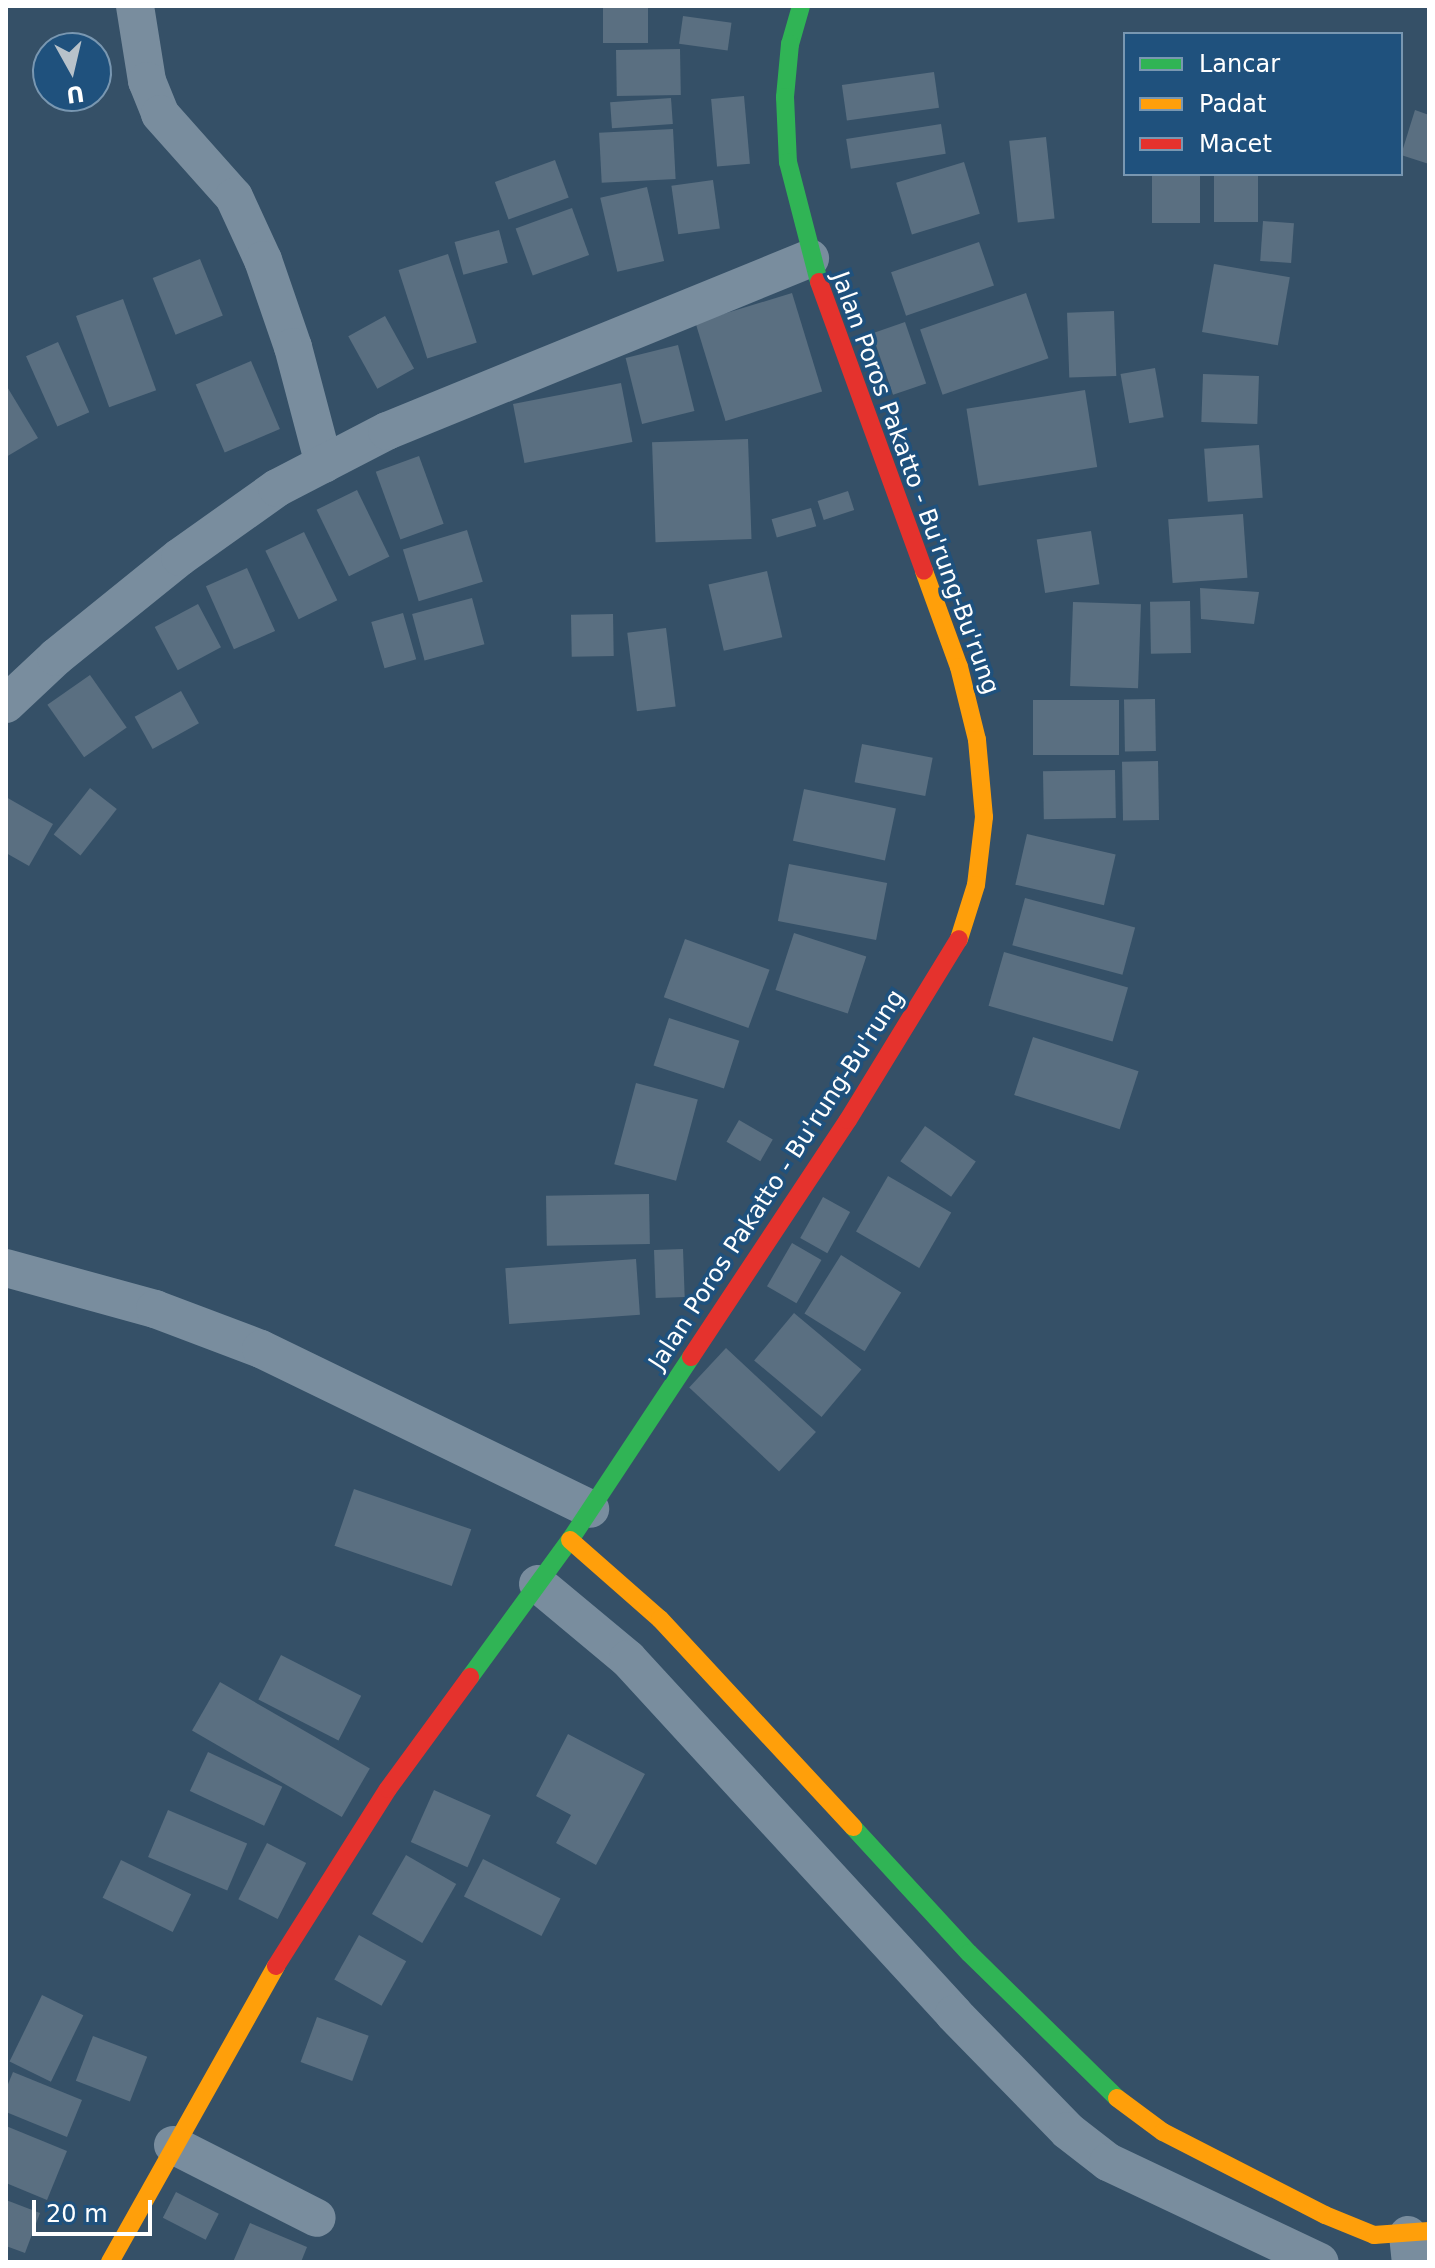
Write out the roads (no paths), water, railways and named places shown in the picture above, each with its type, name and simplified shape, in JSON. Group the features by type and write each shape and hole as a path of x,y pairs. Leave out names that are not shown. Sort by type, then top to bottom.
{"main road":[{"name":"Jalan Poros Pakatto - Bu'rung-Bu'rung","path":"110,2262 173,2145 302,1921 388,1789 580,1524 934,985 962,934 976,885 984,817 977,740 959,667 810,258 788,162 785,97 790,44 801,6"},
{"path":"580,1524 660,1619 969,1953 1112,2094 1176,2139 1325,2215 1374,2235 1416,2243"}],"street":[{"path":"135,6 147,81 160,114 234,197 263,260 293,347 324,464"},
{"path":"6,704 56,657 180,557 277,488 387,431 810,258"},
{"path":"6,1268 155,1309 261,1349 580,1524"},
{"path":"538,1584 628,1659 954,2014 1068,2131 1108,2162 1320,2262"},
{"path":"628,1659 660,1619"},
{"path":"751,1791 785,1755"},
{"path":"173,2145 317,2218"}]}
